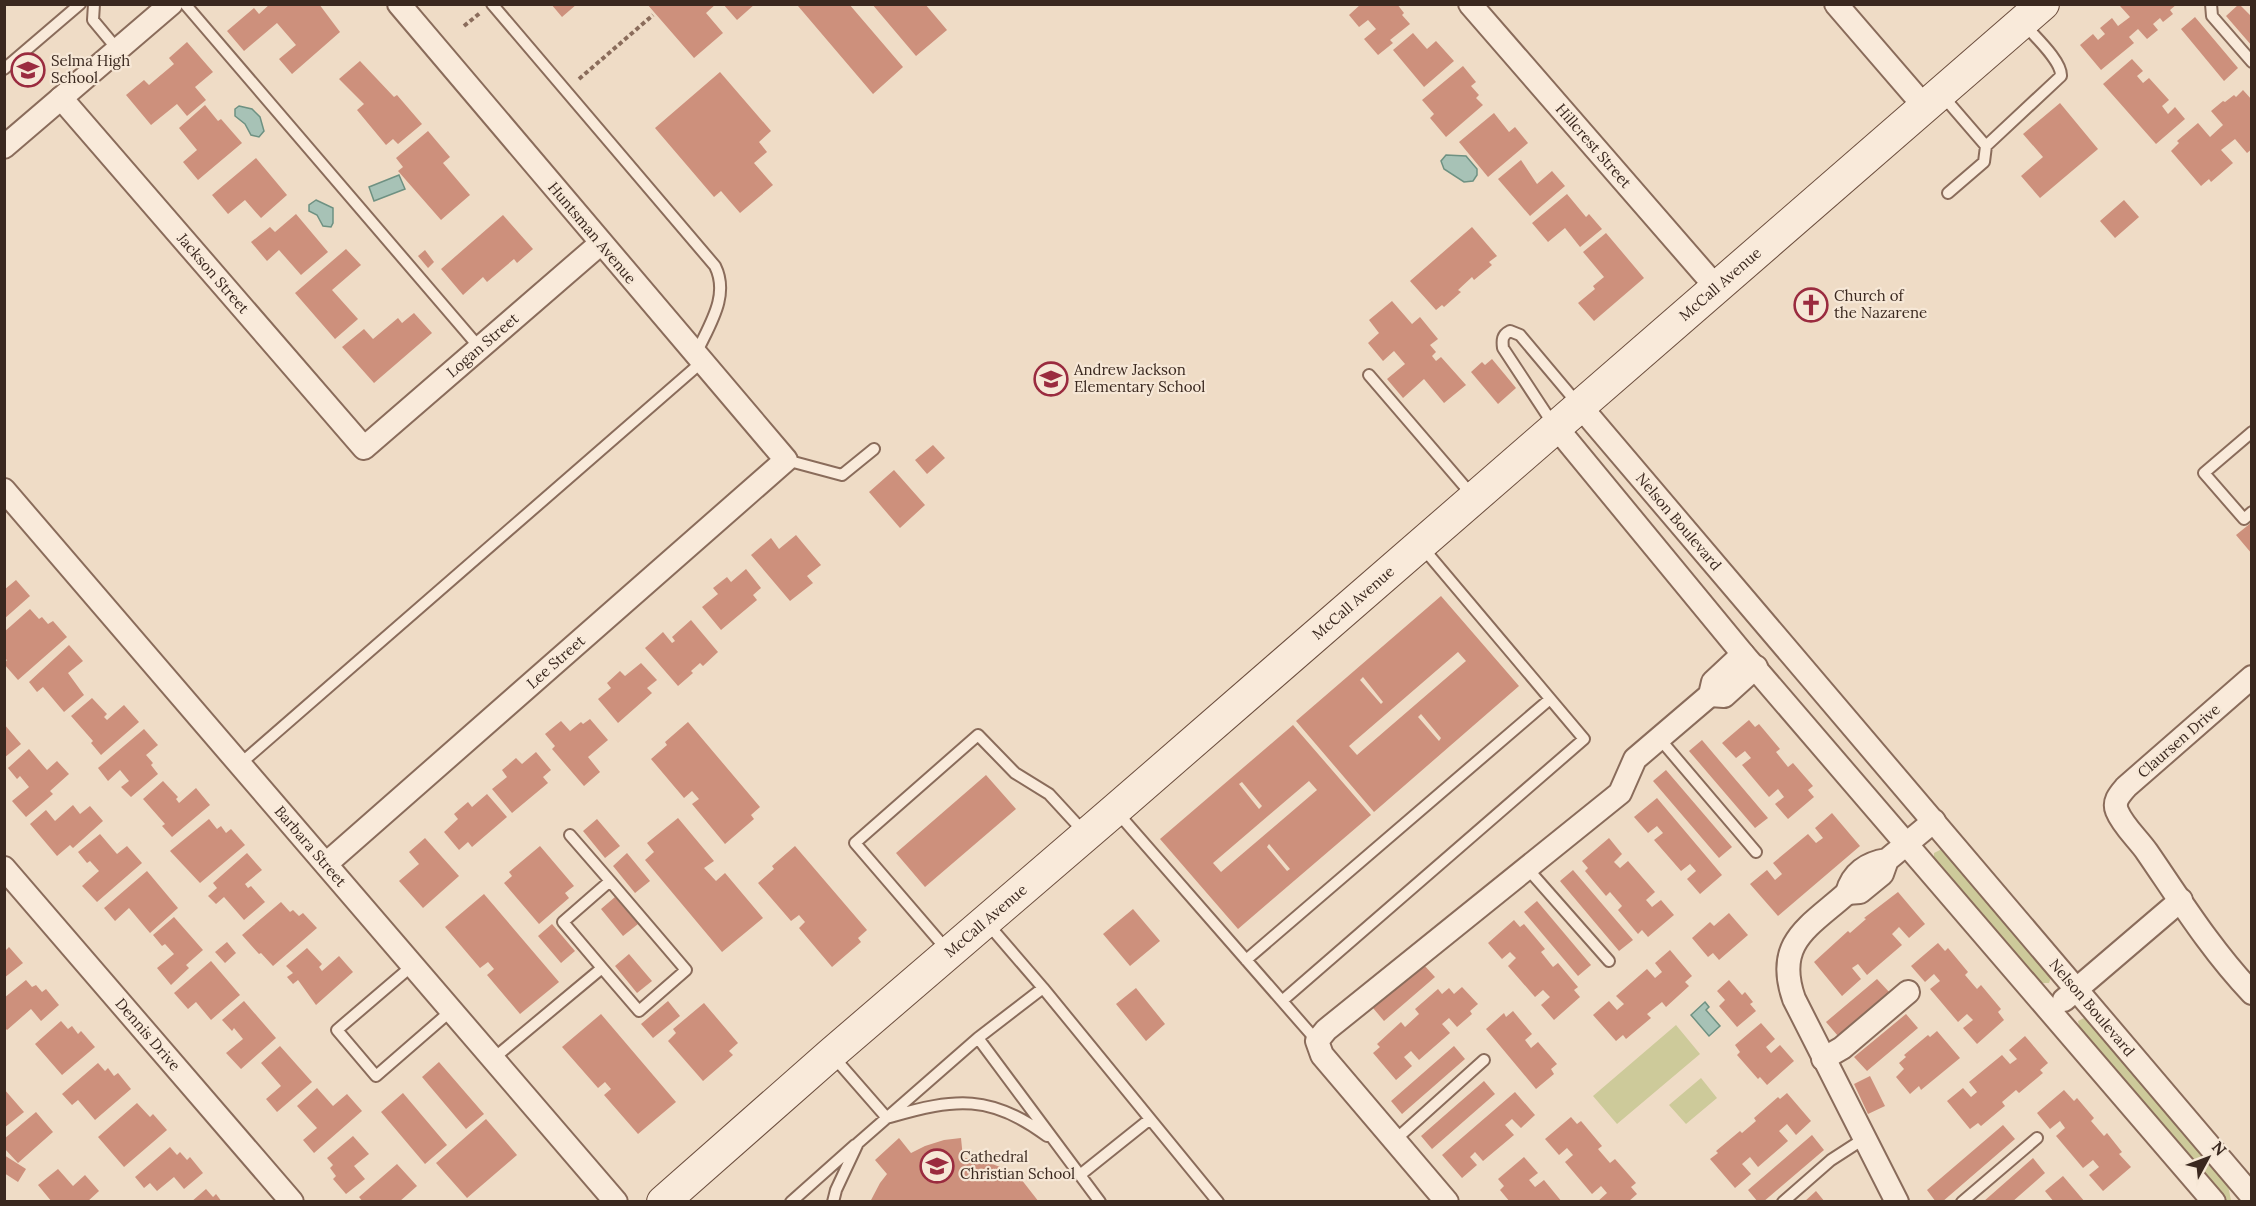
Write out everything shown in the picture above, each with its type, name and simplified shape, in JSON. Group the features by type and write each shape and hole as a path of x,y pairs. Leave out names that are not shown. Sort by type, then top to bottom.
{"main road":[{"name":"McCall Avenue","path":"663,1202 948,952 2033,14"}],"street":[{"path":"4,147 171,4"},
{"name":"Huntsman Avenue","path":"399,4 786,460"},
{"name":"Hillcrest Street","path":"1470,4 1716,287"},
{"path":"1836,4 1932,100"},
{"name":"Jackson Street","path":"61,98 364,448"},
{"name":"Logan Street","path":"364,448 601,243"},
{"name":"Nelson Boulevard","path":"1580,406 2252,1196"},
{"name":"Nelson Boulevard","path":"1556,427 1749,660 2214,1202"},
{"name":"Lee Street","path":"326,864 786,460"},
{"name":"Barbara Street","path":"4,490 616,1202"},
{"path":"1447,1202 1322,1055 1317,1041 1326,1030 1620,793 1635,759 1710,695 1713,682 1749,660 1775,636"},
{"name":"Claursen Drive","path":"2181,900 2116,809 2116,801 2126,787 2250,682"},
{"path":"1897,1202 1823,1059 1789,986 1788,956 1802,932 1847,893 1850,880 1872,862 1887,860 1934,821"},
{"name":"Dennis Drive","path":"4,868 292,1202"},
{"path":"2051,1011 2181,900 2209,942 2252,993"},
{"path":"1823,1059 1842,1048 1908,992"}],"lane":[{"path":"4,69 80,4"},
{"path":"94,4 93,20 118,50"},
{"path":"185,4 479,347"},
{"path":"240,764 700,357 720,299 722,286 715,266 492,4"},
{"path":"2211,4 2212,16 2252,62"},
{"path":"1948,193 1984,162 1986,146 2061,76 2061,70 2033,14"},
{"path":"1932,100 1986,146"},
{"path":"1556,427 1503,348 1503,337 1506,333 1510,331 1520,335 1580,406"},
{"path":"1370,375 1474,498"},
{"path":"2252,432 2204,473 2244,519 2252,512"},
{"path":"786,460 842,475 874,449"},
{"path":"1282,1001 1584,739 1420,544"},
{"path":"1246,960 1550,699"},
{"path":"948,952 855,843 978,735 1015,773 1049,794 1086,835"},
{"path":"1659,738 1756,852"},
{"path":"1115,810 1317,1041"},
{"path":"570,834 686,970 639,1011 562,922 610,881"},
{"path":"1527,868 1609,961"},
{"path":"985,921 1043,988 1218,1202"},
{"path":"413,965 337,1030 369,1068 376,1076 452,1010"},
{"path":"494,1058 602,968"},
{"path":"790,1202 978,1038 1043,988"},
{"path":"978,1038 1100,1202"},
{"path":"831,1054 887,1118"},
{"path":"1395,1140 1484,1060"},
{"path":"887,1118 925,1106 951,1102 977,1103 1003,1109 1026,1120 1065,1154"},
{"path":"1080,1175 1150,1119"},
{"path":"1783,1202 1832,1160 1865,1138"},
{"path":"1962,1202 2037,1138"},
{"path":"833,1202 836,1190 858,1143"}],"path":[{"path":"464,26 480,12"},
{"path":"579,79 652,15"}],"shaded area":[{"path":"239,106 252,109 260,117 264,131 259,137 251,135 245,124 235,116 235,109"},
{"path":"1446,155 1466,156 1477,169 1477,175 1473,181 1464,182 1444,169 1441,161"},
{"path":"399,175 405,189 374,201 369,187"},
{"path":"316,200 333,208 331,227 323,226 317,215 309,211 309,205"},
{"path":"1942,849 2051,977 2049,983 2040,983 1934,859 1934,853"},
{"path":"1705,1002 1709,1007 1706,1010 1720,1026 1709,1036 1691,1015"},
{"path":"2086,1017 2227,1181 2231,1200 2226,1201 2080,1030 2078,1021"},
{"path":"1676,1025 1700,1054 1617,1124 1593,1096"},
{"path":"1701,1078 1717,1098 1686,1124 1669,1105"}],"building":[{"path":"270,4 319,4 340,32 292,74 279,59 296,45 277,23 244,51 227,31 254,8 259,14"},
{"path":"551,4 577,4 562,17"},
{"path":"647,4 716,4 706,13 723,33 694,58"},
{"path":"723,4 755,4 737,20"},
{"path":"799,4 849,4 903,67 873,94 798,6"},
{"path":"872,4 925,4 947,30 916,56"},
{"path":"1361,4 1397,4 1404,13 1402,15 1410,24 1390,40 1393,43 1378,55 1364,39 1376,29 1368,20 1359,27 1349,15"},
{"path":"2122,4 2177,4 2170,10 2173,14 2163,22 2160,18 2153,24 2158,30 2147,39 2138,29 2129,37 2134,43 2101,70 2080,45 2093,34 2098,40 2105,34 2100,28 2112,18 2118,26 2130,17 2120,6"},
{"path":"2239,4 2252,17 2252,46 2226,16"},
{"path":"2195,17 2238,68 2224,81 2181,29"},
{"path":"1413,33 1427,49 1436,41 1454,61 1424,87 1393,50"},
{"path":"187,42 213,72 195,87 206,100 187,116 177,104 151,125 126,95 144,80 149,85 174,64 169,58"},
{"path":"2132,59 2143,71 2137,76 2143,83 2149,78 2169,100 2162,106 2168,114 2175,107 2185,119 2156,144 2103,84"},
{"path":"360,61 394,97 397,95 422,124 398,144 393,139 386,145 357,110 364,104 339,79"},
{"path":"1463,66 1476,82 1471,86 1479,95 1476,98 1483,105 1446,137 1430,118 1434,114 1422,100"},
{"path":"720,72 771,131 759,142 767,152 754,163 773,185 740,213 721,191 714,197 655,128"},
{"path":"2243,90 2252,100 2252,149 2247,153 2235,139 2221,150 2233,163 2211,182 2209,179 2201,186 2171,151 2179,143 2177,141 2198,123 2210,137 2223,125 2211,111 2223,101 2225,102 2234,95 2236,97"},
{"path":"2060,103 2098,149 2040,198 2021,176 2043,157 2023,134"},
{"path":"205,105 218,121 221,119 242,143 198,180 183,162 197,150 179,128"},
{"path":"1494,113 1509,132 1515,127 1528,143 1488,177 1459,142"},
{"path":"428,131 450,157 443,163 470,195 441,220 398,171 403,167 396,158"},
{"path":"256,158 287,195 261,218 245,200 228,214 212,195"},
{"path":"1521,160 1537,184 1552,171 1565,186 1530,216 1498,179"},
{"path":"1567,194 1586,217 1589,214 1602,229 1580,247 1565,228 1548,242 1532,223"},
{"path":"2124,200 2139,217 2115,238 2100,221"},
{"path":"296,214 328,252 301,275 279,250 267,261 251,242 270,227 275,232"},
{"path":"503,215 533,249 517,263 514,259 487,282 483,277 463,295 441,269"},
{"path":"1472,227 1497,256 1489,262 1492,265 1474,280 1472,277 1458,290 1461,292 1444,307 1442,305 1436,310 1410,281"},
{"path":"1606,233 1644,278 1594,321 1578,303 1595,289 1593,286 1604,277 1583,252"},
{"path":"346,249 361,265 332,290 358,319 335,339 295,293"},
{"path":"425,250 434,262 428,268 418,256"},
{"path":"1392,301 1412,324 1420,317 1438,339 1430,345 1436,352 1432,356 1436,361 1441,357 1466,385 1444,403 1424,379 1403,398 1387,379 1405,364 1394,351 1383,361 1368,343 1379,333 1369,320"},
{"path":"414,313 432,333 374,383 342,347 364,329 373,339 398,318 402,323"},
{"path":"1492,359 1516,388 1498,404 1471,372 1482,362 1485,365"},
{"path":"933,445 945,458 927,474 915,460"},
{"path":"894,470 925,505 900,528 869,492"},
{"path":"2252,522 2252,554 2236,535"},
{"path":"796,535 821,565 807,576 813,583 790,601 751,555 771,538 779,549"},
{"path":"746,569 761,588 753,595 757,600 721,630 702,607 718,594 713,588 727,577 731,582"},
{"path":"16,580 30,596 4,619 4,590"},
{"path":"1441,596 1519,686 1374,812 1296,721","holes":["1458,652 1466,661 1357,755 1349,746","1363,677 1383,702 1381,704 1360,680","1421,714 1441,738 1439,741 1418,717"]},
{"path":"30,609 39,619 42,617 48,624 53,621 67,637 18,680 4,664 7,660 4,658 4,632"},
{"path":"691,620 718,652 703,666 700,663 691,671 693,673 678,686 645,648 663,632 672,643 675,641 672,637"},
{"path":"69,645 83,661 68,673 84,695 64,712 43,687 37,692 29,682"},
{"path":"641,663 657,680 647,688 652,693 618,723 598,699 611,688 607,683 620,671 625,676"},
{"path":"92,698 107,714 104,717 107,720 124,705 139,722 101,755 91,743 93,741 71,716"},
{"path":"590,719 608,740 588,757 600,772 584,786 552,749 555,746 545,734 561,721 570,731 581,722 583,724"},
{"path":"1749,720 1755,727 1759,724 1780,749 1776,752 1788,767 1793,763 1813,786 1808,790 1814,797 1788,819 1775,804 1784,797 1778,789 1769,797 1742,765 1751,758 1745,751 1736,758 1722,743"},
{"path":"688,722 760,807 751,815 754,819 725,844 692,804 699,799 692,791 684,798 651,759 667,745 665,742"},
{"path":"4,724 21,744 4,758"},
{"path":"1293,725 1371,815 1238,929 1160,839","holes":["1309,781 1317,790 1221,872 1213,863","1242,782 1262,806 1259,809 1239,784","1269,844 1290,869 1287,871 1267,847"]},
{"path":"144,729 158,745 146,755 158,774 131,797 121,787 129,781 120,770 108,781 98,768"},
{"path":"1702,740 1768,818 1755,828 1689,751"},
{"path":"29,749 47,770 57,761 69,774 50,791 53,794 26,817 12,801 29,787 20,776 17,779 8,768"},
{"path":"536,752 551,770 543,777 548,783 512,813 492,789 507,777 502,770 516,758 522,764"},
{"path":"1666,770 1732,847 1719,858 1653,781"},
{"path":"986,775 1016,809 925,887 896,853"},
{"path":"163,781 178,797 176,799 179,803 196,788 210,805 172,837 162,826 165,824 143,799"},
{"path":"487,794 507,817 472,847 468,842 459,850 444,832 458,819 454,814 468,802 472,807"},
{"path":"1657,798 1722,875 1700,894 1687,879 1696,871 1690,864 1681,871 1654,840 1663,833 1657,826 1648,833 1634,817"},
{"path":"73,805 80,814 90,806 103,821 73,848 70,845 57,856 30,824 46,810 55,821"},
{"path":"1832,813 1860,846 1778,916 1750,884 1767,870 1775,880 1782,874 1773,863 1808,834 1816,843 1823,838 1815,828"},
{"path":"678,818 714,861 704,868 716,881 725,873 763,918 722,952 645,860 654,852 647,843"},
{"path":"209,819 217,829 221,826 226,833 231,829 245,845 200,883 170,851"},
{"path":"597,819 620,846 605,858 583,831"},
{"path":"100,834 117,854 127,846 142,863 97,902 82,886 99,871 90,861 87,863 78,852"},
{"path":"425,838 459,876 423,908 399,881 419,864 409,852"},
{"path":"1609,838 1622,854 1614,862 1620,868 1628,861 1655,892 1646,900 1652,907 1661,900 1674,915 1648,937 1642,930 1638,934 1618,910 1622,906 1610,892 1606,896 1585,871 1588,868 1582,861"},
{"path":"540,846 574,886 565,893 569,898 539,924 504,883 512,876 509,872"},
{"path":"795,846 867,930 858,938 861,942 832,967 799,928 805,922 799,915 791,921 758,883 774,869 772,866"},
{"path":"247,853 262,870 245,884 248,888 251,886 265,902 244,920 224,897 216,904 208,896 217,888 213,883"},
{"path":"627,853 650,881 635,893 613,866"},
{"path":"1573,870 1633,940 1619,951 1560,881"},
{"path":"147,871 178,908 150,933 129,908 115,921 104,908"},
{"path":"1898,892 1925,924 1909,938 1899,927 1892,934 1902,945 1867,975 1858,964 1852,968 1861,979 1842,996 1814,962 1848,931 1850,933 1866,919 1864,918"},
{"path":"484,894 559,982 520,1014 487,975 494,969 488,962 480,968 445,927"},
{"path":"615,897 638,924 623,936 601,909"},
{"path":"1537,901 1591,965 1578,976 1524,912"},
{"path":"281,902 290,912 293,910 299,916 303,913 317,928 273,966 242,935"},
{"path":"1133,909 1160,941 1130,966 1103,934"},
{"path":"1729,913 1748,935 1719,960 1713,953 1708,957 1692,938 1710,922 1714,926"},
{"path":"174,917 203,950 186,965 189,968 171,985 157,968 174,954 165,944 162,946 153,935"},
{"path":"1514,920 1520,927 1524,924 1545,949 1541,952 1553,967 1558,963 1578,987 1574,990 1580,997 1554,1020 1541,1005 1550,997 1543,990 1535,997 1508,966 1516,958 1510,952 1502,959 1488,943"},
{"path":"552,924 575,951 561,963 538,936"},
{"path":"227,942 236,953 225,963 215,952"},
{"path":"1938,943 1945,951 1948,948 1968,972 1965,975 1977,989 1981,985 2001,1009 1998,1012 2004,1020 1977,1044 1963,1028 1973,1020 1967,1014 1958,1022 1930,989 1940,981 1934,974 1925,982 1911,966"},
{"path":"9,947 23,963 4,978 4,948 6,950"},
{"path":"307,948 322,964 319,967 322,971 339,956 353,972 316,1005 298,980 293,984 287,977 293,973 286,966"},
{"path":"1670,950 1692,976 1685,982 1689,986 1666,1007 1662,1002 1647,1014 1651,1018 1626,1039 1623,1035 1616,1041 1593,1015 1609,1001 1617,1010 1624,1004 1616,996 1647,969 1655,978 1662,972 1655,963"},
{"path":"629,954 652,981 637,993 615,966"},
{"path":"211,961 240,995 211,1020 196,1002 188,1009 174,993"},
{"path":"1423,964 1435,977 1384,1021 1373,1008"},
{"path":"1877,979 1890,993 1838,1036 1826,1022"},
{"path":"26,980 32,987 36,985 42,992 46,989 59,1005 41,1021 31,1009 7,1030 4,1027 4,998"},
{"path":"1729,980 1742,995 1745,992 1753,1002 1750,1004 1756,1011 1737,1027 1719,1006 1725,1000 1717,991"},
{"path":"1462,987 1478,1004 1470,1011 1472,1014 1457,1027 1449,1018 1442,1024 1450,1033 1419,1060 1411,1051 1404,1057 1412,1066 1396,1080 1373,1053 1380,1047 1377,1044 1401,1022 1405,1027 1419,1014 1415,1009 1438,989 1442,994 1449,988 1454,994"},
{"path":"1136,988 1165,1024 1146,1041 1116,1004"},
{"path":"244,1001 276,1038 241,1069 226,1053 243,1039 234,1028 232,1031 222,1020"},
{"path":"668,1001 680,1016 653,1038 641,1024"},
{"path":"704,1003 738,1043 729,1051 733,1055 703,1081 668,1041 676,1033 673,1029"},
{"path":"1513,1011 1532,1034 1525,1040 1531,1048 1538,1042 1557,1064 1551,1069 1554,1074 1536,1089 1486,1029 1504,1013 1506,1017"},
{"path":"601,1014 676,1102 638,1134 604,1095 611,1089 605,1082 598,1088 562,1047"},
{"path":"1906,1014 1918,1028 1867,1071 1854,1057"},
{"path":"61,1021 68,1029 72,1026 78,1034 81,1031 95,1047 62,1075 35,1044"},
{"path":"1761,1023 1775,1039 1766,1047 1771,1053 1780,1045 1794,1061 1767,1085 1760,1077 1758,1079 1737,1055 1740,1052 1735,1045"},
{"path":"1937,1031 1960,1058 1921,1090 1919,1086 1910,1094 1896,1077 1904,1069 1899,1063 1906,1057 1904,1055 1928,1035 1930,1037"},
{"path":"2025,1036 2048,1063 2040,1070 2043,1073 2019,1093 2016,1090 2002,1102 2005,1106 1981,1126 1978,1123 1970,1129 1947,1101 1963,1088 1971,1097 1977,1092 1969,1082 2002,1055 2010,1064 2017,1059 2009,1050"},
{"path":"280,1046 312,1082 277,1112 266,1099 281,1086 261,1063"},
{"path":"1454,1046 1465,1059 1402,1114 1391,1101"},
{"path":"439,1062 484,1114 466,1129 422,1077"},
{"path":"98,1063 105,1071 108,1068 114,1076 118,1073 131,1089 95,1120 78,1100 72,1105 62,1094"},
{"path":"1870,1076 1885,1106 1868,1114 1854,1084"},
{"path":"1484,1081 1495,1094 1432,1149 1421,1136"},
{"path":"317,1088 333,1106 347,1094 362,1111 314,1153 303,1140 317,1128 297,1106"},
{"path":"4,1089 24,1112 4,1128"},
{"path":"2064,1090 2074,1101 2077,1098 2094,1118 2091,1121 2104,1136 2107,1133 2122,1152 2119,1154 2131,1167 2103,1191 2089,1175 2099,1167 2093,1160 2083,1168 2056,1136 2065,1128 2060,1121 2050,1129 2037,1113"},
{"path":"1515,1092 1535,1115 1521,1128 1512,1119 1505,1125 1514,1135 1483,1161 1475,1152 1470,1157 1477,1165 1462,1178 1442,1155"},
{"path":"403,1093 447,1145 425,1164 381,1112"},
{"path":"1787,1093 1811,1121 1796,1135 1787,1124 1779,1131 1788,1141 1758,1167 1750,1157 1742,1164 1751,1174 1735,1188 1710,1159 1740,1131 1742,1133 1756,1121 1754,1118 1778,1097 1780,1099"},
{"path":"137,1103 150,1117 153,1114 167,1130 124,1167 98,1137"},
{"path":"36,1112 53,1132 18,1163 4,1148 4,1139"},
{"path":"1571,1117 1577,1124 1581,1121 1602,1146 1598,1149 1610,1163 1615,1159 1636,1183 1631,1187 1637,1194 1628,1202 1597,1202 1607,1193 1601,1186 1592,1194 1565,1162 1573,1155 1567,1148 1559,1155 1545,1139"},
{"path":"486,1119 517,1155 467,1198 436,1163"},
{"path":"2003,1125 2015,1139 1942,1202 1936,1202 1927,1190"},
{"path":"1812,1135 1824,1150 1763,1202 1758,1202 1748,1190"},
{"path":"353,1136 369,1154 354,1166 365,1179 346,1194 333,1179 336,1176 330,1168 333,1165 327,1158"},
{"path":"899,1138 911,1153 944,1140 961,1138 963,1158 979,1159 1008,1170 1021,1179 1039,1202 870,1202 887,1174 875,1160"},
{"path":"170,1147 177,1155 180,1152 187,1160 190,1157 203,1173 184,1189 174,1177 157,1191 150,1183 144,1188 135,1177"},
{"path":"4,1155 26,1169 18,1182 4,1173"},
{"path":"1524,1157 1538,1173 1529,1180 1535,1187 1544,1180 1562,1202 1510,1202 1500,1190 1504,1186 1498,1179"},
{"path":"2033,1158 2045,1173 2012,1202 1983,1202"},
{"path":"397,1164 417,1186 399,1202 363,1202 359,1197"},
{"path":"58,1169 73,1186 85,1175 99,1191 87,1202 52,1202 38,1185"},
{"path":"2063,1176 2085,1202 2054,1202 2045,1191"},
{"path":"206,1189 213,1197 216,1194 222,1202 191,1202"},
{"path":"1816,1191 1825,1202 1804,1202"}],"place":[{"name":"Selma High School","path":"28,70"},
{"name":"Church of the Nazarene","path":"1811,305"},
{"name":"Andrew Jackson Elementary School","path":"1051,379"},
{"name":"Cathedral Christian School","path":"937,1166"}]}
